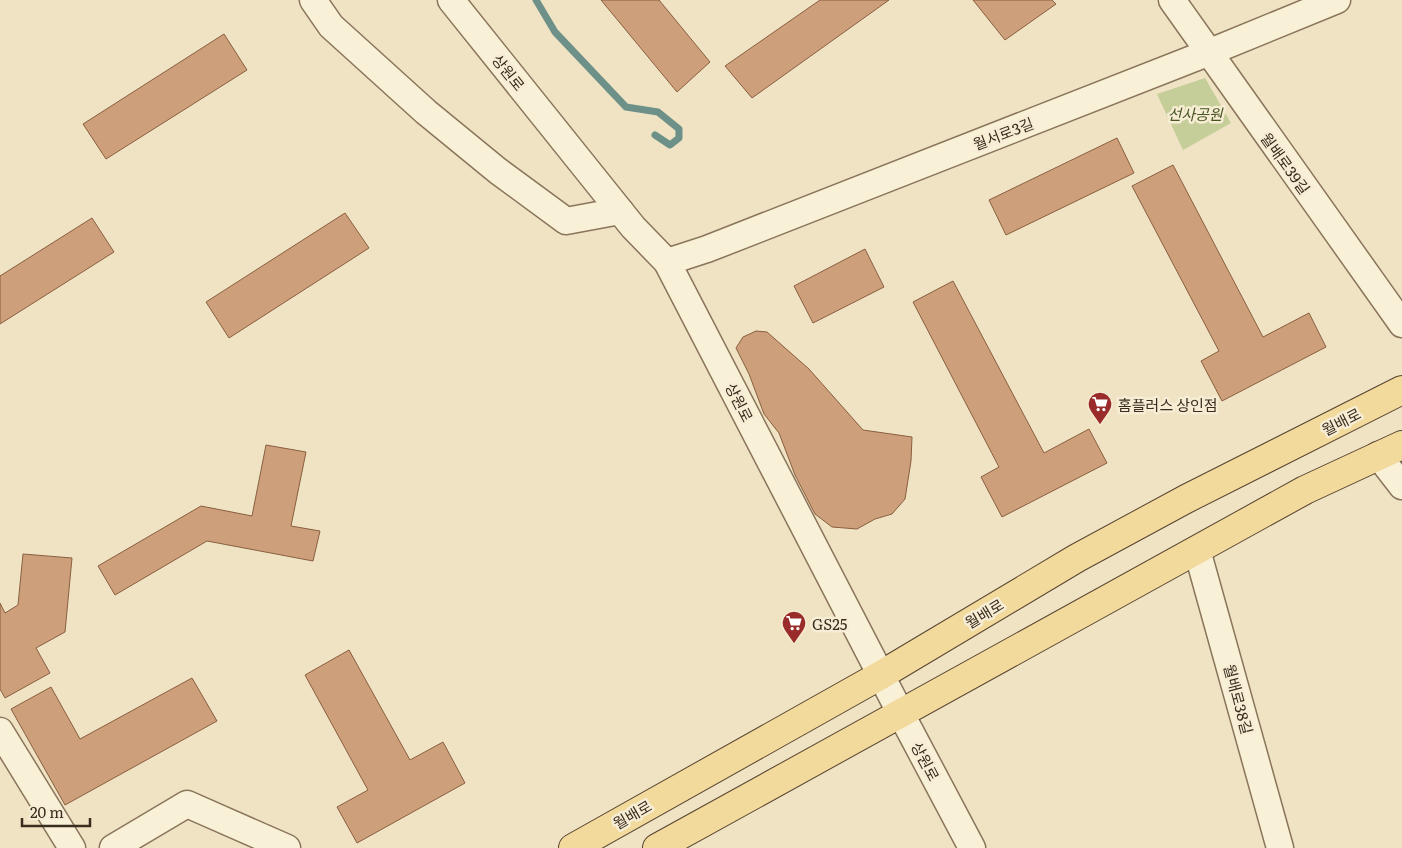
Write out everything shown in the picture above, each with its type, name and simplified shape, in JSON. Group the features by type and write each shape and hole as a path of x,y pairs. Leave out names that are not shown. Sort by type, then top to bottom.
{"main road":[{"name":"월배로","path":"572,848 881,674 1077,558 1186,499 1402,390"},
{"path":"658,848 1305,490 1390,450"}],"street":[{"path":"313,0 331,26 426,112 498,171 566,221 620,211"},
{"name":"상원로","path":"451,0 633,227 667,262 968,846"},
{"name":"월배로39길","path":"1172,0 1402,324"},
{"name":"월서로3길","path":"667,262 707,249 1210,52 1337,0"},
{"path":"1390,450 1402,486"},
{"name":"월배로38길","path":"1197,550 1280,848"},
{"path":"0,731 72,848"},
{"path":"114,848 187,804 286,848"}],"green space":[{"name":"선사공원","path":"1205,78 1231,123 1183,150 1157,94"}],"building":[{"path":"601,0 659,0 710,62 677,92"},
{"path":"820,0 889,0 752,98 725,66"},
{"path":"973,0 1052,0 1056,4 1005,40"},
{"path":"224,34 247,70 106,159 83,124"},
{"path":"1117,138 1134,173 1006,235 989,200"},
{"path":"1173,165 1263,337 1309,313 1326,347 1222,401 1201,361 1219,351 1132,186"},
{"path":"345,213 369,248 229,338 206,302"},
{"path":"92,218 114,252 0,324 0,276"},
{"path":"865,249 884,287 813,323 794,286"},
{"path":"953,281 1044,453 1089,429 1107,463 1002,517 981,477 999,467 913,302"},
{"path":"756,331 767,332 809,369 863,430 912,437 911,461 905,499 892,514 875,519 857,529 832,527 815,514 795,475 779,433 764,414 749,374 736,348 743,337"},
{"path":"266,445 306,452 291,526 320,531 313,561 207,541 115,595 98,566 201,506 252,516"},
{"path":"23,554 72,558 65,632 36,648 50,673 5,698 0,689 0,603 5,613 18,605"},
{"path":"349,650 410,760 443,742 465,783 357,843 337,807 368,790 305,675"},
{"path":"192,678 217,721 65,805 11,709 51,687 80,739"}],"waterway":[{"path":"536,0 555,32 626,107 658,112 679,129 679,138 670,145 655,135"}],"place":[{"name":"홈플러스 상인점","path":"1100,425"},
{"name":"GS25","path":"794,644"}]}
